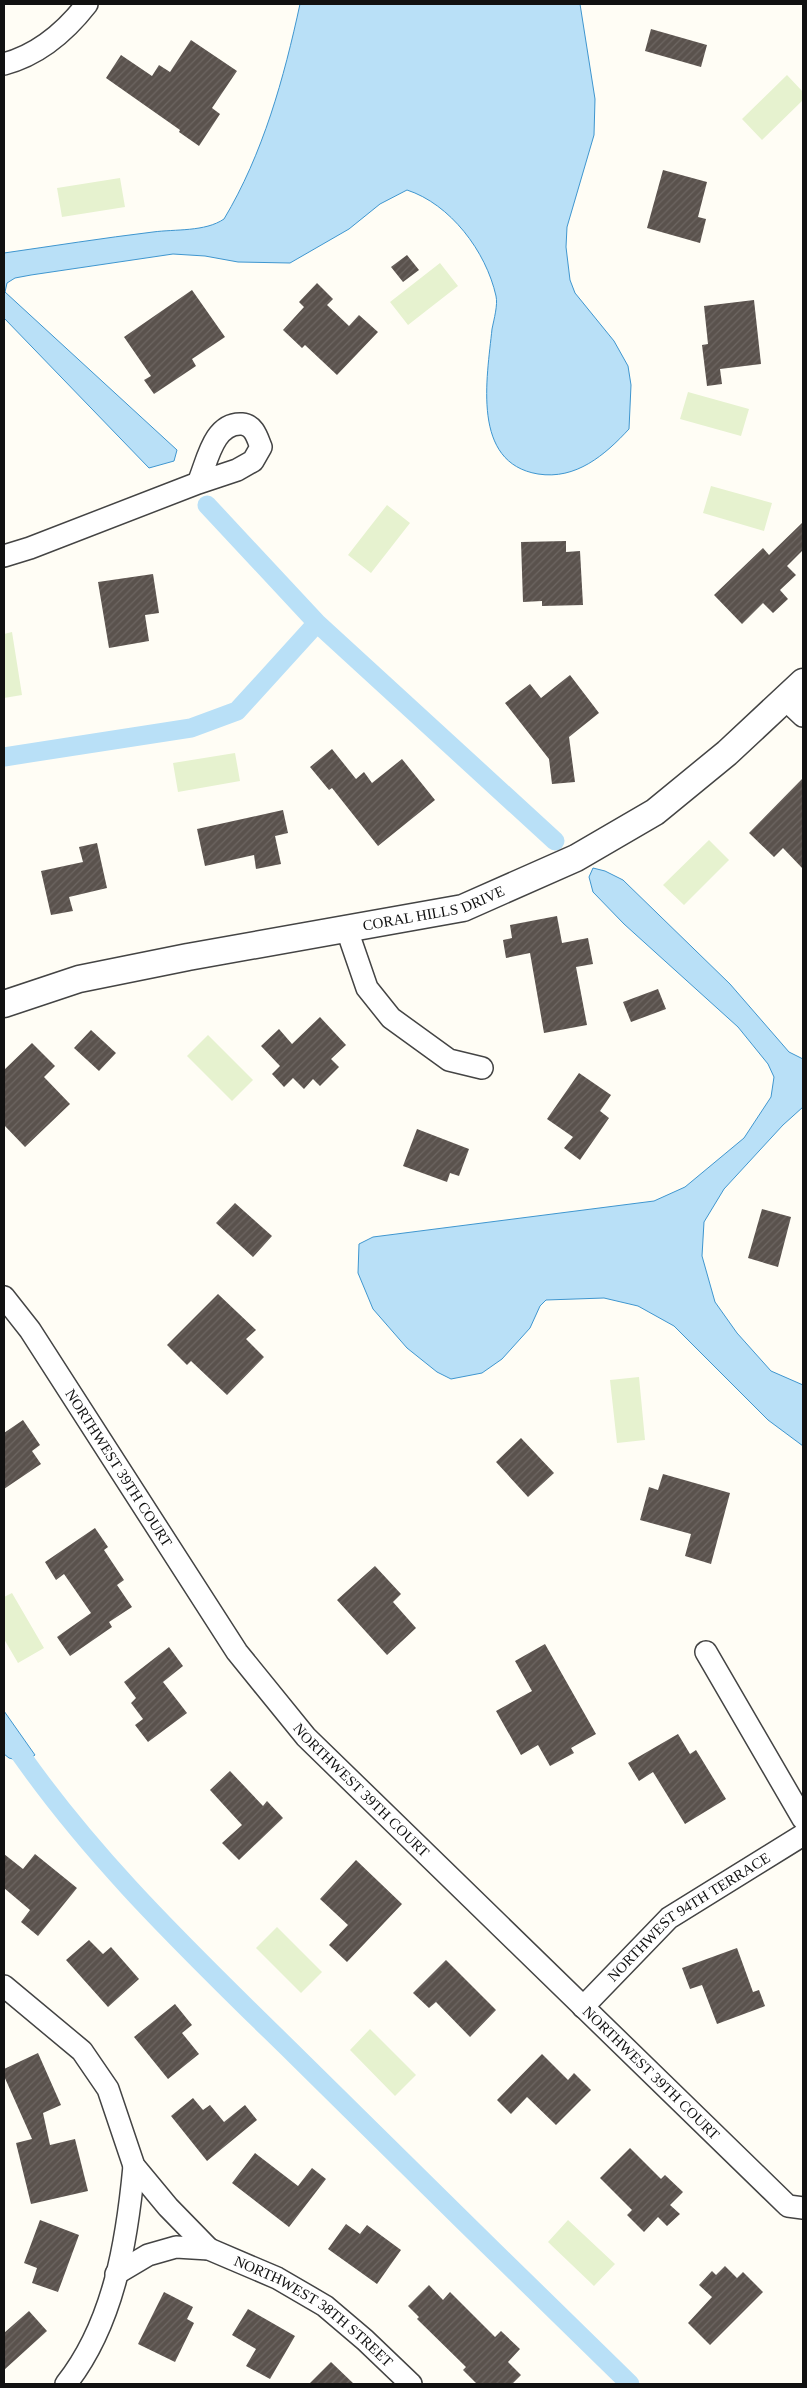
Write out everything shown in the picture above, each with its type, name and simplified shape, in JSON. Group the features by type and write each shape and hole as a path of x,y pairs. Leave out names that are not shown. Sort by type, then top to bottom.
{"street":[{"path":"4,64 43,46 70,26 87,4"},
{"path":"4,556 30,548 198,483"},
{"name":"CORAL HILLS DRIVE","path":"4,1004 79,979 188,956 347,930 463,908 576,858 655,812 727,753 798,699"},
{"path":"347,930 366,988 391,1018 449,1060 482,1068"},
{"name":"NORTHWEST 39TH COURT","path":"4,1297 30,1330 237,1652 300,1729 788,2206 803,2208"},
{"path":"706,1652 803,1819"},
{"name":"NORTHWEST 94TH TERRACE","path":"583,2007 669,1918 803,1835"},
{"name":"NORTHWEST 38TH STREET","path":"4,1986 82,2051 108,2089 134,2166 168,2207 209,2249"},
{"name":"NORTHWEST 38TH STREET","path":"116,2274 129,2219 134,2166"},
{"name":"NORTHWEST 38TH STREET","path":"116,2274 148,2255 176,2247 209,2249 277,2278 325,2306 365,2340 411,2384"},
{"path":"66,2384 99,2330 116,2274"}],"green space":[{"path":"787,75 803,92 803,100 762,140 742,119"},
{"path":"120,178 125,207 62,217 57,188"},
{"path":"440,263 458,286 408,325 390,302"},
{"path":"688,392 749,409 741,436 680,419"},
{"path":"711,486 772,503 764,531 703,513"},
{"path":"387,505 410,523 371,573 348,555"},
{"path":"12,632 22,695 4,698 4,634"},
{"path":"235,753 240,781 178,792 173,763"},
{"path":"709,840 729,860 684,905 663,885"},
{"path":"208,1035 253,1080 232,1101 187,1056"},
{"path":"639,1377 645,1440 617,1443 610,1380"},
{"path":"12,1593 44,1648 18,1663 4,1639 4,1597"},
{"path":"277,1927 322,1972 301,1993 256,1948"},
{"path":"370,2029 416,2075 395,2096 350,2050"},
{"path":"568,2220 615,2264 594,2286 548,2242"}],"water":[{"path":"300,4 580,4 595,99 594,135 567,227 566,247 570,280 575,293 614,341 628,366 631,385 629,429 600,456 577,469 552,475 538,474 517,467 502,454 493,436 488,416 488,371 492,329 496,312 496,296 491,279 475,246 464,231 438,206 407,190 380,204 349,229 290,263 238,262 205,256 173,254 31,275 15,278 7,283 5,292 177,450 174,461 149,468 4,318 4,253 134,234 199,228 224,219 250,168 271,115 287,60"},
{"path":"593,868 605,871 623,880 730,984 789,1052 803,1059 803,1107 783,1125 724,1189 704,1222 702,1256 715,1302 737,1333 771,1371 803,1385 803,1446 768,1420 674,1326 638,1306 604,1298 546,1300 540,1306 530,1328 502,1359 482,1373 451,1379 437,1372 407,1348 373,1309 358,1273 359,1244 373,1237 654,1201 685,1187 744,1138 771,1097 774,1077 768,1064 738,1027 624,924 593,892 589,877"},
{"path":"4,1711 35,1755 25,1762 9,1758 4,1754"}],"building":[{"path":"651,29 707,45 701,67 645,51"},
{"path":"191,40 237,71 212,108 220,114 199,146 179,132 180,130 106,78 121,55 152,76 159,65 170,72"},
{"path":"663,170 707,182 698,217 706,219 700,243 647,228"},
{"path":"407,255 419,270 403,282 391,267"},
{"path":"317,283 333,299 327,305 349,326 359,315 378,332 337,375 305,345 302,348 283,330 304,307 299,302"},
{"path":"192,290 225,337 192,359 196,366 154,394 144,380 151,376 124,337"},
{"path":"754,300 761,364 720,369 722,384 707,386 702,345 708,344 704,306"},
{"path":"803,522 803,550 787,566 796,575 780,590 788,599 773,613 763,603 742,624 714,595 763,548 769,555"},
{"path":"566,541 566,552 580,551 583,605 542,606 542,601 523,602 521,542"},
{"path":"153,574 159,613 145,615 149,641 109,648 98,582"},
{"path":"570,675 599,713 569,737 575,782 552,784 549,759 505,703 530,684 541,698"},
{"path":"332,749 356,779 364,772 372,783 402,759 435,800 378,846 332,788 329,790 310,767"},
{"path":"803,778 803,869 783,848 774,857 749,833"},
{"path":"283,810 288,833 275,836 281,864 256,869 254,855 205,866 197,829"},
{"path":"97,843 107,888 69,897 73,911 51,915 41,871 83,862 79,847"},
{"path":"557,916 562,943 588,938 593,964 576,967 587,1025 544,1033 530,953 506,958 503,940 512,938 510,925"},
{"path":"658,989 666,1009 631,1022 623,1002"},
{"path":"320,1017 346,1045 331,1059 339,1067 320,1086 313,1079 304,1089 293,1078 284,1087 272,1074 280,1066 261,1046 279,1029 292,1044"},
{"path":"91,1030 116,1053 99,1071 74,1048"},
{"path":"32,1043 55,1066 44,1077 70,1104 25,1147 4,1125 4,1070"},
{"path":"579,1073 611,1095 600,1111 609,1118 580,1160 564,1148 573,1137 547,1119"},
{"path":"417,1129 469,1149 459,1176 450,1173 447,1182 403,1166"},
{"path":"235,1203 272,1236 253,1257 216,1223"},
{"path":"762,1209 791,1217 778,1267 748,1258"},
{"path":"218,1294 256,1330 246,1339 264,1357 227,1395 191,1361 187,1365 167,1345"},
{"path":"23,1420 40,1445 32,1451 41,1464 4,1489 4,1433"},
{"path":"521,1438 554,1473 528,1497 496,1462"},
{"path":"663,1474 730,1493 711,1564 685,1556 691,1534 640,1520 649,1487 658,1490"},
{"path":"95,1528 108,1547 104,1550 124,1580 117,1585 132,1607 109,1622 112,1627 70,1656 57,1637 91,1613 64,1574 56,1580 45,1562"},
{"path":"375,1566 401,1594 393,1602 416,1628 387,1655 337,1600"},
{"path":"545,1644 596,1734 571,1748 574,1753 550,1766 538,1745 521,1755 496,1711 532,1691 515,1661"},
{"path":"169,1647 183,1666 163,1682 187,1713 148,1742 135,1725 143,1719 131,1703 136,1698 124,1682"},
{"path":"678,1734 690,1754 696,1750 726,1799 685,1824 653,1772 639,1781 628,1763"},
{"path":"230,1771 263,1806 267,1801 283,1818 239,1860 222,1843 242,1825 210,1790"},
{"path":"4,1854 23,1869 35,1854 77,1888 38,1936 21,1922 30,1910 4,1888"},
{"path":"356,1860 402,1904 347,1962 329,1945 348,1925 320,1899"},
{"path":"89,1940 103,1954 111,1947 139,1979 108,2007 66,1960"},
{"path":"737,1948 753,1992 759,1990 765,2006 717,2024 702,1985 690,1989 682,1968"},
{"path":"446,1960 496,2010 470,2037 436,2002 429,2008 413,1993"},
{"path":"175,2004 192,2025 182,2033 199,2054 168,2079 134,2037"},
{"path":"38,2053 61,2105 43,2113 50,2145 75,2139 88,2191 31,2204 16,2143 32,2139 4,2076 4,2069"},
{"path":"542,2054 568,2080 574,2073 591,2090 556,2125 527,2097 511,2114 497,2100"},
{"path":"193,2098 203,2110 210,2105 224,2122 245,2105 257,2120 207,2161 171,2116"},
{"path":"630,2148 661,2179 665,2175 683,2192 670,2205 680,2214 667,2226 658,2217 644,2232 627,2215 632,2210 600,2178"},
{"path":"255,2153 298,2186 312,2168 326,2179 289,2227 232,2183"},
{"path":"40,2220 79,2235 58,2292 32,2283 37,2268 24,2263"},
{"path":"346,2224 360,2234 367,2225 401,2250 377,2284 328,2249"},
{"path":"725,2266 737,2278 743,2272 763,2292 710,2345 688,2323 712,2297 699,2285 712,2271 716,2275"},
{"path":"429,2285 443,2300 450,2292 495,2337 501,2331 520,2349 508,2362 521,2375 512,2384 477,2384 463,2370 466,2367 417,2319 419,2317 408,2306"},
{"path":"164,2292 193,2307 187,2319 194,2323 175,2362 138,2344"},
{"path":"248,2309 295,2336 270,2379 246,2366 256,2349 232,2335"},
{"path":"29,2311 47,2331 4,2370 4,2333"},
{"path":"331,2362 354,2384 309,2384"}],"waterway":[{"path":"207,505 317,623 555,841"},
{"path":"4,757 191,728 237,711 317,623"},
{"path":"4,1730 35,1775 69,1818 104,1860 178,1940 630,2384"}]}
